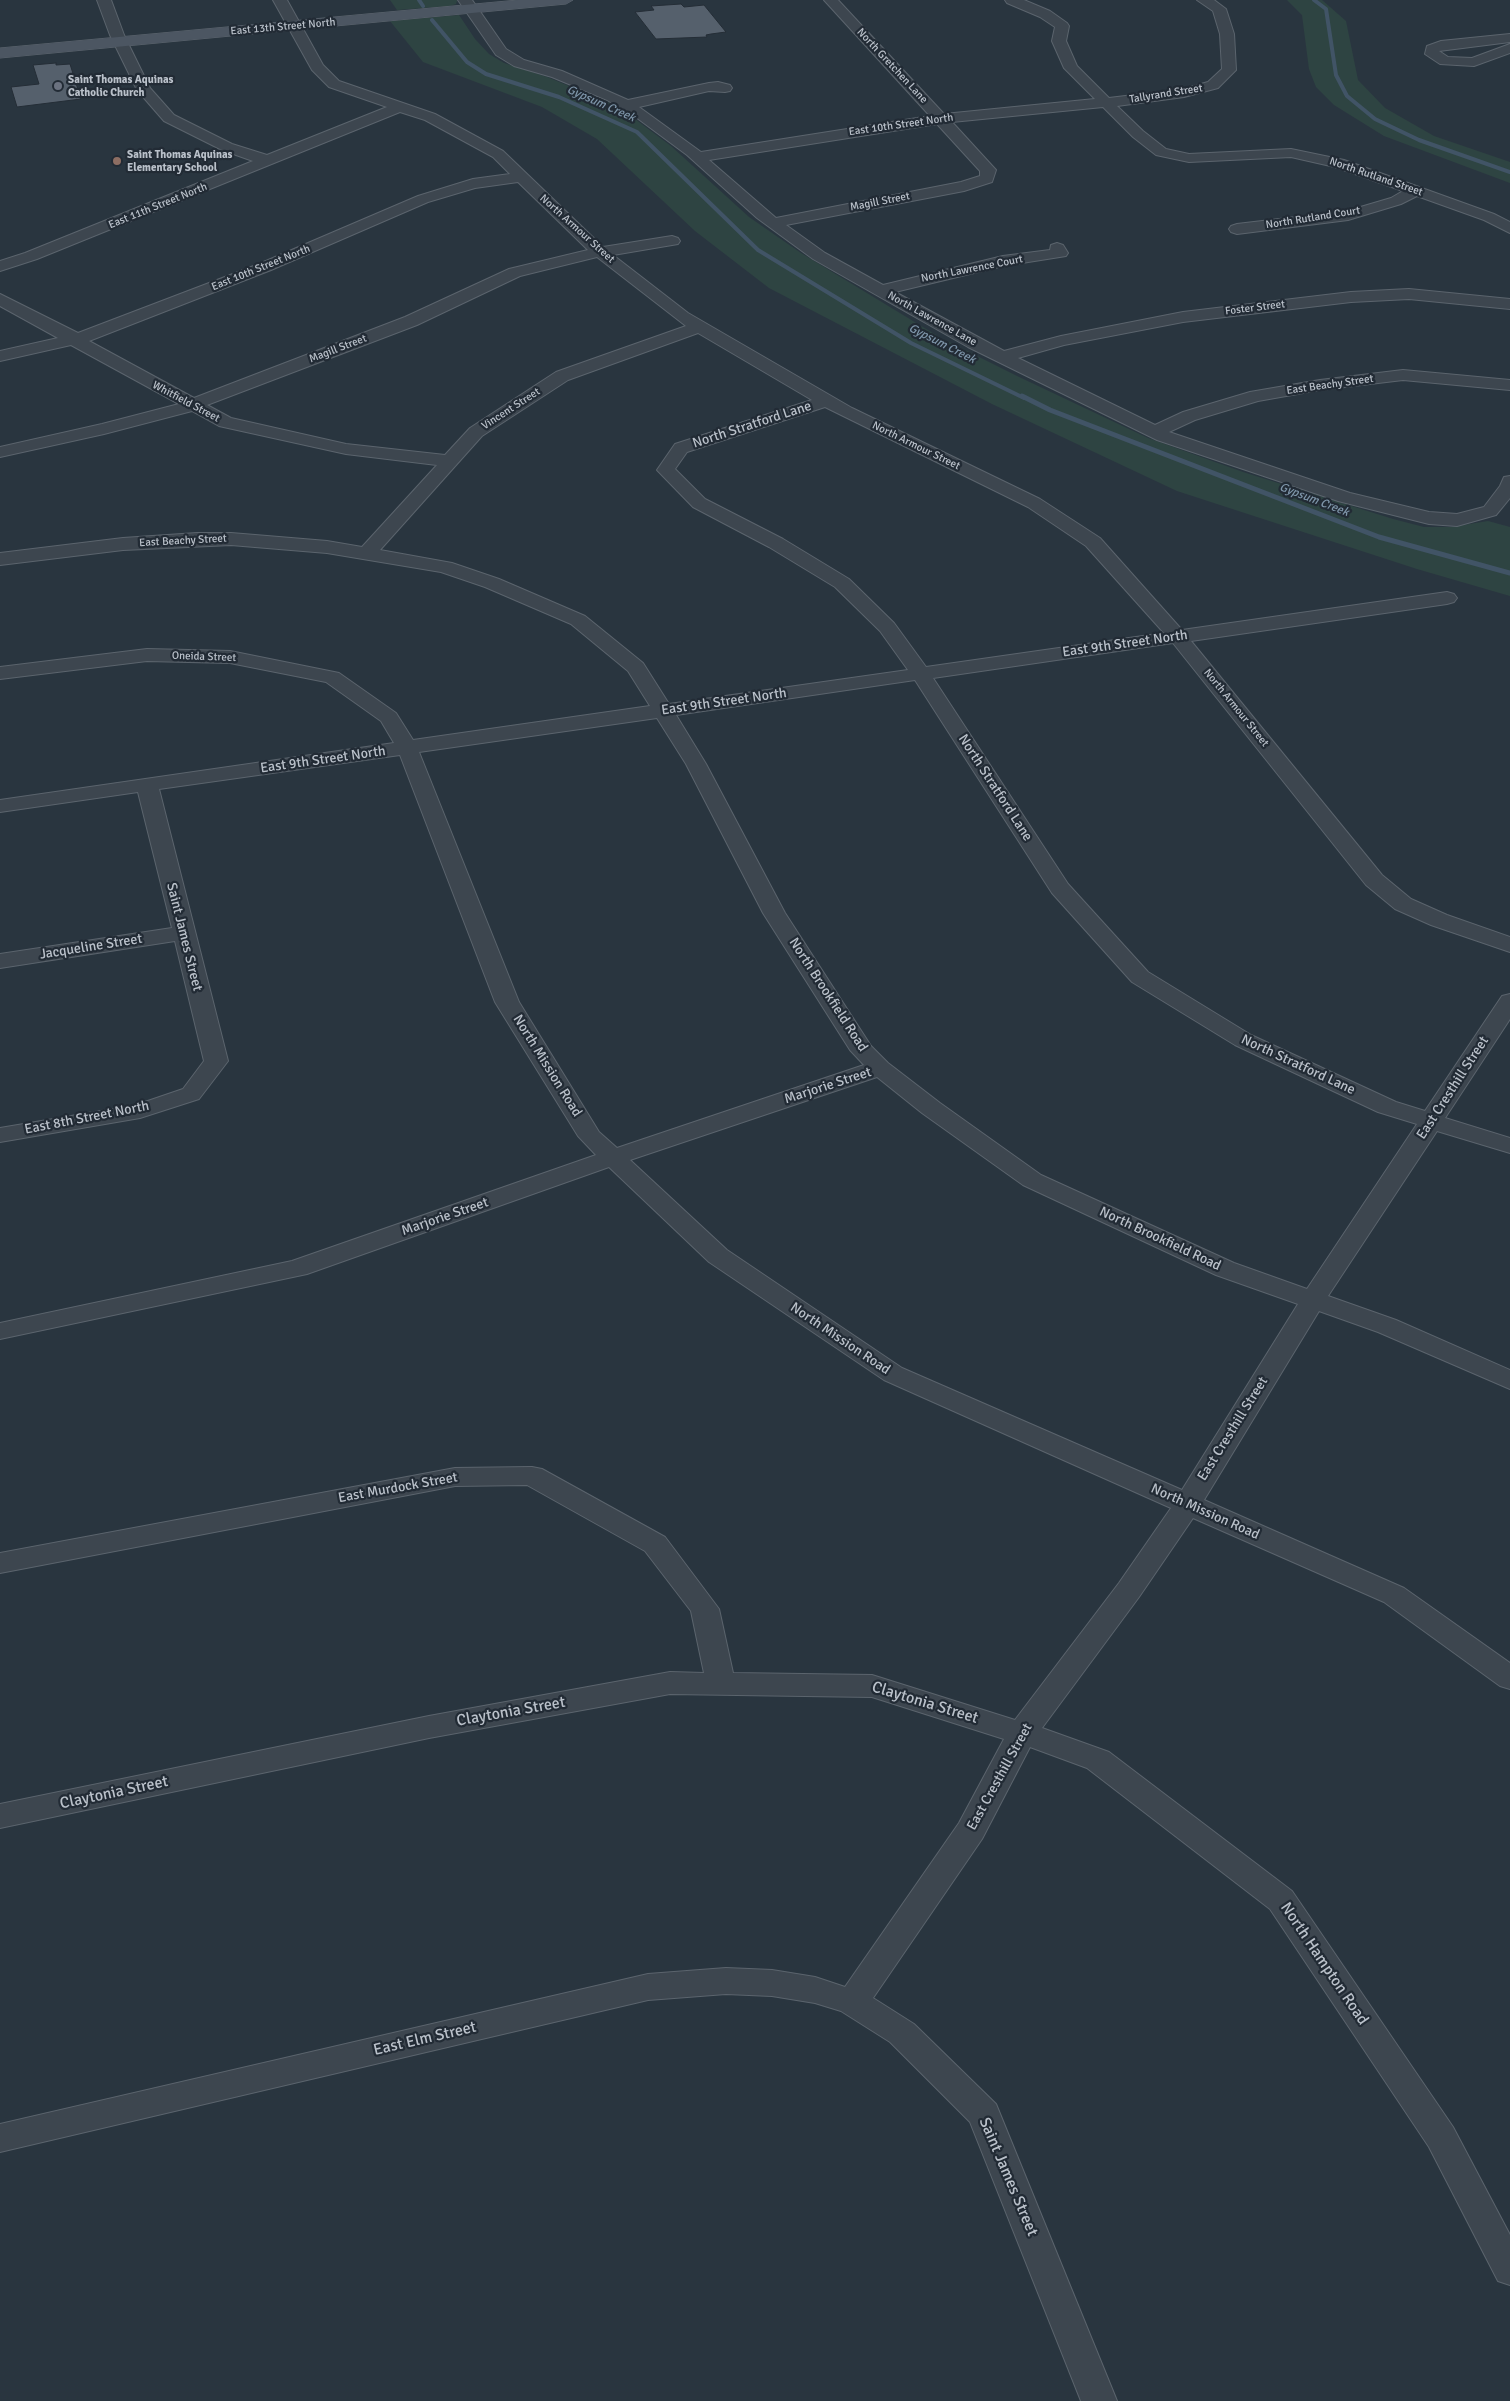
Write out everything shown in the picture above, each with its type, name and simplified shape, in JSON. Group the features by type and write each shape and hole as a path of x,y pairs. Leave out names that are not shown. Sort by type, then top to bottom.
{"main road":[{"name":"East 13th Street North","path":"0,53 295,26 468,4 566,0"}],"street":[{"path":"104,0 117,35 144,90 169,118 227,147 269,161"},
{"name":"North Armour Street","path":"280,0 317,67 334,84 430,118 498,154 600,252 682,317 826,401 1034,503 1093,542 1178,637 1374,880 1403,904 1439,920 1510,945"},
{"name":"North Gretchen Lane","path":"831,0 988,170 987,179"},
{"name":"North Rutland Street","path":"1012,0 1045,14 1062,26 1059,41 1071,68 1138,134 1162,152 1189,158 1291,153 1339,163 1489,217 1510,228"},
{"name":"Tallyrand Street","path":"1106,102 1184,92 1213,85 1230,70 1227,34 1219,9 1204,0"},
{"name":"North Lawrence Lane","path":"468,4 501,52 519,63 557,74 626,105 698,158 773,223 819,256 1003,357 1155,432 1344,497 1430,518 1457,520 1490,511 1509,487 1510,481"},
{"path":"1510,38 1441,45 1432,49 1432,54 1445,61 1474,62 1510,48"},
{"path":"626,105 709,87 718,86 725,88"},
{"name":"East 10th Street North","path":"698,158 941,119 1106,102"},
{"name":"East 11th Street North","path":"0,266 31,256 399,107"},
{"name":"East 10th Street North","path":"0,356 73,339 265,267 423,199 473,184 521,177"},
{"name":"Magill Street","path":"773,223 964,186 987,179"},
{"name":"North Rutland Court","path":"1237,229 1348,215 1396,201 1416,191"},
{"name":"Magill Street","path":"0,452 104,429 192,405 411,321 515,272 600,252 672,241"},
{"name":"North Lawrence Court","path":"881,291 926,278 1003,261 1060,253 1057,248"},
{"name":"Foster Street","path":"1003,357 1061,341 1131,326 1192,316 1342,298 1409,294 1510,304"},
{"name":"Whitfield Street","path":"0,299 225,422 346,449 450,461"},
{"name":"Vincent Street","path":"366,554 476,432 562,376 700,327"},
{"name":"East Beachy Street","path":"1155,432 1189,416 1256,396 1320,385 1403,375 1510,385"},
{"name":"North Stratford Lane","path":"826,401 681,448 666,470 699,504 776,543 842,583 888,626 1060,888 1140,977 1242,1040 1387,1107 1510,1146"},
{"name":"East Beachy Street","path":"0,559 123,544 196,539 231,539 327,547 366,554"},
{"name":"North Brookfield Road","path":"366,554 445,567 492,582 578,620 636,667 665,711 696,764 774,913 862,1050 880,1068 931,1108 1032,1180 1225,1269 1387,1326 1510,1380"},
{"name":"East 9th Street North","path":"0,806 1447,598"},
{"name":"Oneida Street","path":"0,673 148,655 230,657 287,667 332,677 389,717 407,747"},
{"name":"North Mission Road","path":"407,747 507,1002 590,1136 718,1256 893,1374 1394,1595 1510,1678"},
{"name":"Saint James Street","path":"147,785 216,1061 198,1085"},
{"name":"Jacqueline Street","path":"0,962 183,933"},
{"name":"East Cresthill Street","path":"852,2002 971,1831 1022,1733 1129,1590 1187,1505 1313,1300 1510,1001"},
{"name":"Marjorie Street","path":"0,1331 298,1268 880,1068"},
{"name":"East 8th Street North","path":"0,1135 140,1111 191,1094 198,1085"},
{"name":"East Murdock Street","path":"0,1563 455,1476 532,1476 655,1544 705,1609 721,1684"},
{"name":"Claytonia Street","path":"0,1816 429,1727 670,1683 872,1686 1022,1733"},
{"name":"North Hampton Road","path":"1022,1733 1098,1760 1281,1900 1441,2137 1510,2270"},
{"name":"East Elm Street","path":"0,2138 648,1987 726,1981 772,1983 816,1990 852,2002"},
{"name":"Saint James Street","path":"852,2002 902,2033 984,2114 1099,2401"}],"green space":[{"path":"390,0 457,1 456,4 450,6 397,10"},
{"path":"1287,0 1322,0 1346,21 1358,80 1385,108 1434,136 1510,162 1510,183 1384,136 1334,105 1316,87 1309,69 1302,15"},
{"path":"459,15 475,39 489,54 504,63 547,77 608,102 631,116 671,146 749,217 801,253 941,338 1017,376 1148,438 1243,472 1393,519 1424,527 1451,527 1488,521 1510,527 1510,596 1417,569 1177,491 992,404 769,288 695,231 597,139 542,107 423,62 390,21"}],"building":[{"path":"681,4 684,7 704,5 726,32 706,35 707,37 656,39 635,12 654,10 651,6"},
{"name":"Saint Thomas Aquinas Catholic Church","path":"56,63 56,65 70,64 81,99 17,107 11,87 39,84 33,65"}],"waterway":[{"name":"Gypsum Creek","path":"419,0 423,6"},
{"path":"1314,0 1326,9 1336,75 1347,96 1375,119 1419,140 1510,172"},
{"name":"Gypsum Creek","path":"432,20 467,62 486,74 559,97 637,132 758,250 911,343 1024,398"},
{"name":"Gypsum Creek","path":"1022,396 1050,410 1379,537 1510,573"}],"place":[{"name":"Saint Thomas Aquinas Catholic Church","path":"58,86"},
{"name":"Saint Thomas Aquinas Elementary School","path":"117,161"}]}
